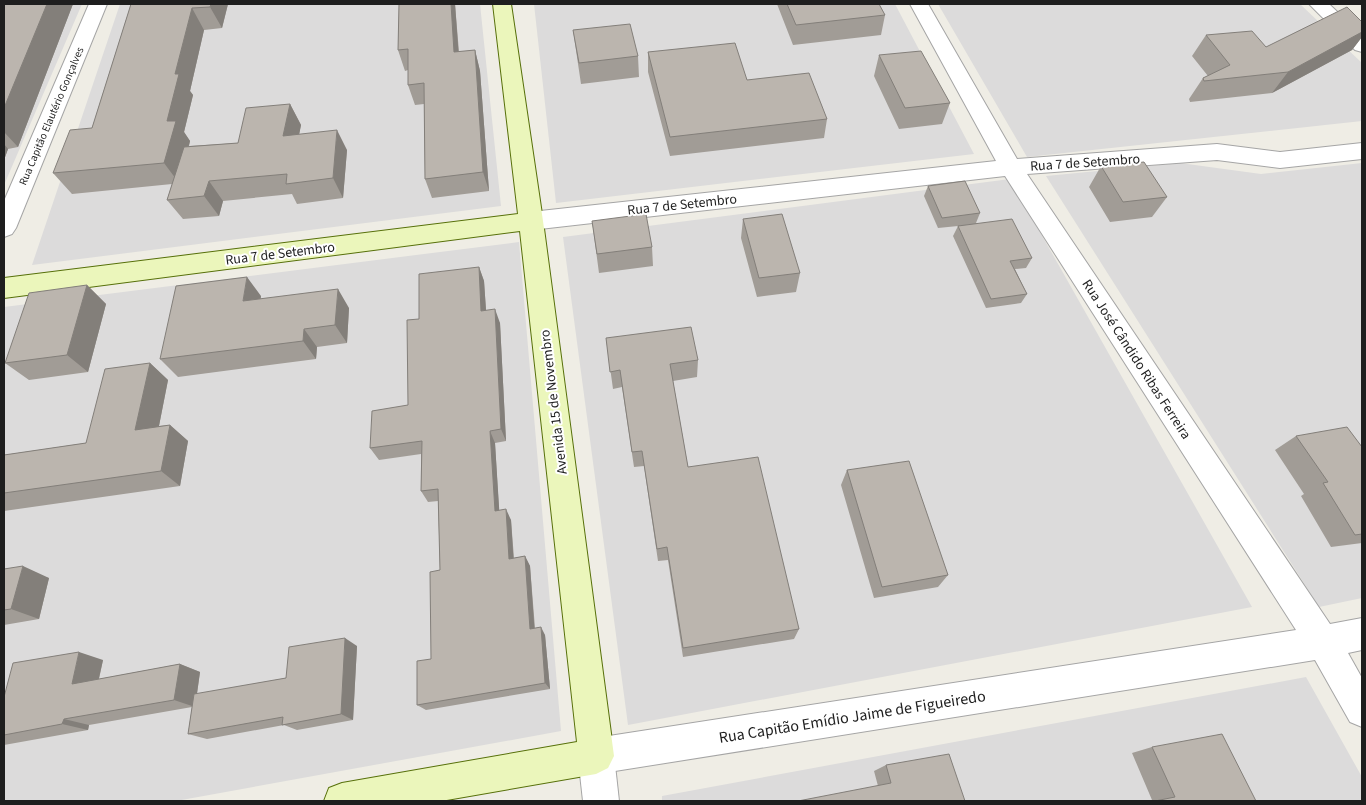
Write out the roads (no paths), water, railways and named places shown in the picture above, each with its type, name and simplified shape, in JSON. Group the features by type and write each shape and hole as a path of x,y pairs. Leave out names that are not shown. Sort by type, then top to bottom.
{"main road":[{"name":"Avenida 15 de Novembro","path":"502,4 531,221 596,756"},
{"name":"Rua 7 de Setembro","path":"4,288 531,221"},
{"name":"Rua Capitão Emídio Jaime de Figueiredo","path":"342,801 596,756"}],"street":[{"name":"Rua Capitão Elautério Gonçalves","path":"4,228 98,4"},
{"name":"Rua José Cândido Ribas Ferreira","path":"919,4 1011,167 1323,642 1362,710"},
{"path":"1318,4 1362,46"},
{"name":"Rua 7 de Setembro","path":"531,221 1011,167 1217,152 1280,160 1362,150"},
{"name":"Rua Capitão Emídio Jaime de Figueiredo","path":"596,756 1323,642 1362,634"},
{"name":"Avenida 15 de Novembro","path":"596,756 601,801"}]}
